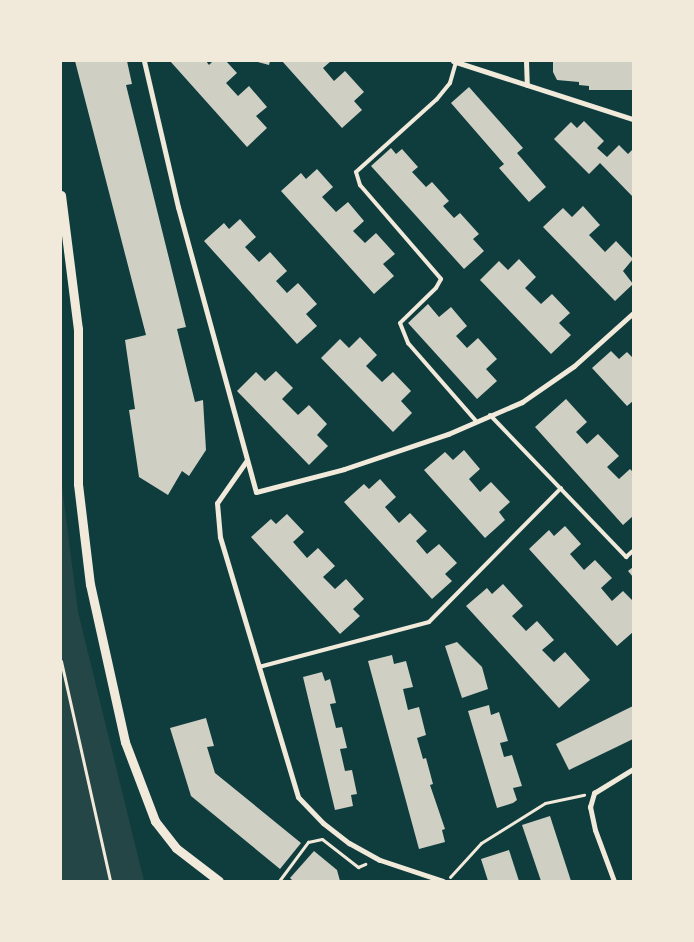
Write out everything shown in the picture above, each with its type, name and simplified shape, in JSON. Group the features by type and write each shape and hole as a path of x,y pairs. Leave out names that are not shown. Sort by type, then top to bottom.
{"street":[{"path":"144,61 178,207 256,492 344,469 476,421 522,402 574,366 633,313"},
{"path":"526,61 527,85"},
{"path":"455,62 633,119"},
{"path":"61,195 78,329 78,484 90,584 124,742 155,821 176,848 219,881"},
{"path":"247,460 217,503 220,537 298,797 322,823 349,843 380,860 445,881"},
{"path":"614,881 595,830 590,807 594,793 633,769"}],"lane":[{"path":"455,62 450,83 437,99 356,172 360,185 441,278 436,288 400,323 408,343 476,421"},
{"path":"490,415 626,556 633,551"},
{"path":"259,667 429,622 561,488"}],"path":[{"path":"61,661 110,881"},
{"path":"445,881 481,843 545,803 594,793"},
{"path":"279,881 308,842 322,839 358,867 380,860"}],"shaded area":[{"path":"61,479 78,612 144,881 61,881"}],"building":[{"path":"75,61 127,61 132,84 126,85 186,327 177,329 195,402 203,400 206,450 189,476 182,471 168,495 139,477 129,410 135,409 125,340 146,335"},
{"path":"170,61 206,61 209,65 213,61 226,61 237,73 226,83 238,96 249,86 267,107 256,116 267,128 247,147"},
{"path":"254,61 270,61 269,65"},
{"path":"282,61 331,61 323,68 334,81 345,71 364,92 354,101 362,110 342,128"},
{"path":"553,61 633,61 633,90 589,90 589,86 579,85 579,82 557,80 553,72"},
{"path":"469,87 523,148 517,153 546,187 529,202 499,168 504,164 451,103"},
{"path":"584,121 604,141 597,148 607,157 619,145 628,154 633,149 633,197 600,163 589,174 554,139 571,122 577,128"},
{"path":"391,148 396,154 402,149 418,167 412,172 426,187 432,182 449,201 443,206 454,218 460,213 479,234 473,239 484,251 464,269 371,166"},
{"path":"317,169 333,187 322,197 336,212 348,202 364,221 353,231 365,243 376,233 395,254 383,264 394,276 374,294 281,191 301,173 306,179"},
{"path":"583,206 600,225 589,235 605,252 616,241 633,259 623,271 633,284 615,301 543,227 563,208 572,217"},
{"path":"240,219 256,237 245,247 259,262 270,252 287,271 276,281 287,293 298,283 317,304 306,314 317,326 297,344 204,241 224,223 229,229"},
{"path":"519,259 536,277 525,288 541,304 552,294 570,313 559,323 571,335 551,354 480,280 499,261 508,270"},
{"path":"428,304 439,317 451,307 467,326 456,336 467,348 478,338 497,359 486,369 497,381 477,399 408,323"},
{"path":"360,337 377,355 366,366 382,382 393,372 411,391 401,401 412,413 393,432 321,358 340,339 349,348"},
{"path":"611,351 619,359 627,352 633,358 633,401 627,406 592,368"},
{"path":"276,371 293,388 282,399 298,415 309,405 327,424 317,435 328,446 309,465 237,391 256,372 265,381"},
{"path":"566,399 587,422 576,432 587,444 598,434 619,456 607,467 619,479 630,469 633,472 633,516 623,525 535,427"},
{"path":"464,450 480,469 469,479 480,492 491,482 510,502 499,512 505,520 485,538 424,470 445,452 453,460"},
{"path":"380,479 396,497 385,507 399,523 410,513 427,531 416,541 427,554 439,544 457,563 445,574 452,581 432,599 344,502 364,484 369,489"},
{"path":"287,514 304,532 293,542 307,558 318,548 335,566 323,577 335,589 346,579 364,599 353,609 360,616 340,634 251,537 271,519 276,524"},
{"path":"565,526 581,544 570,554 584,570 595,560 612,578 601,588 612,601 623,591 633,601 633,632 617,646 529,549 549,530 554,536"},
{"path":"633,567 633,577 628,571"},
{"path":"503,584 523,606 512,616 526,631 537,621 554,640 542,650 554,662 565,652 590,680 559,708 466,606 487,588 492,594"},
{"path":"457,642 482,667 488,689 462,698 445,646"},
{"path":"392,655 394,664 406,661 413,687 403,689 408,710 419,707 426,735 417,738 423,759 426,758 433,784 430,785 445,829 442,830 445,842 419,849 368,661"},
{"path":"322,672 325,681 330,679 336,703 330,704 336,728 342,727 347,748 340,749 345,771 352,770 357,794 351,795 353,806 335,810 303,677"},
{"path":"489,705 491,715 499,712 508,741 500,743 504,757 512,755 522,786 513,788 517,800 497,808 468,711"},
{"path":"633,706 633,739 569,770 556,744"},
{"path":"206,718 214,746 207,747 215,773 301,843 280,869 191,796 170,728"},
{"path":"550,816 571,881 541,881 522,825"},
{"path":"509,850 519,881 488,881 481,859"},
{"path":"314,851 337,870 340,881 293,881 290,878"}]}
